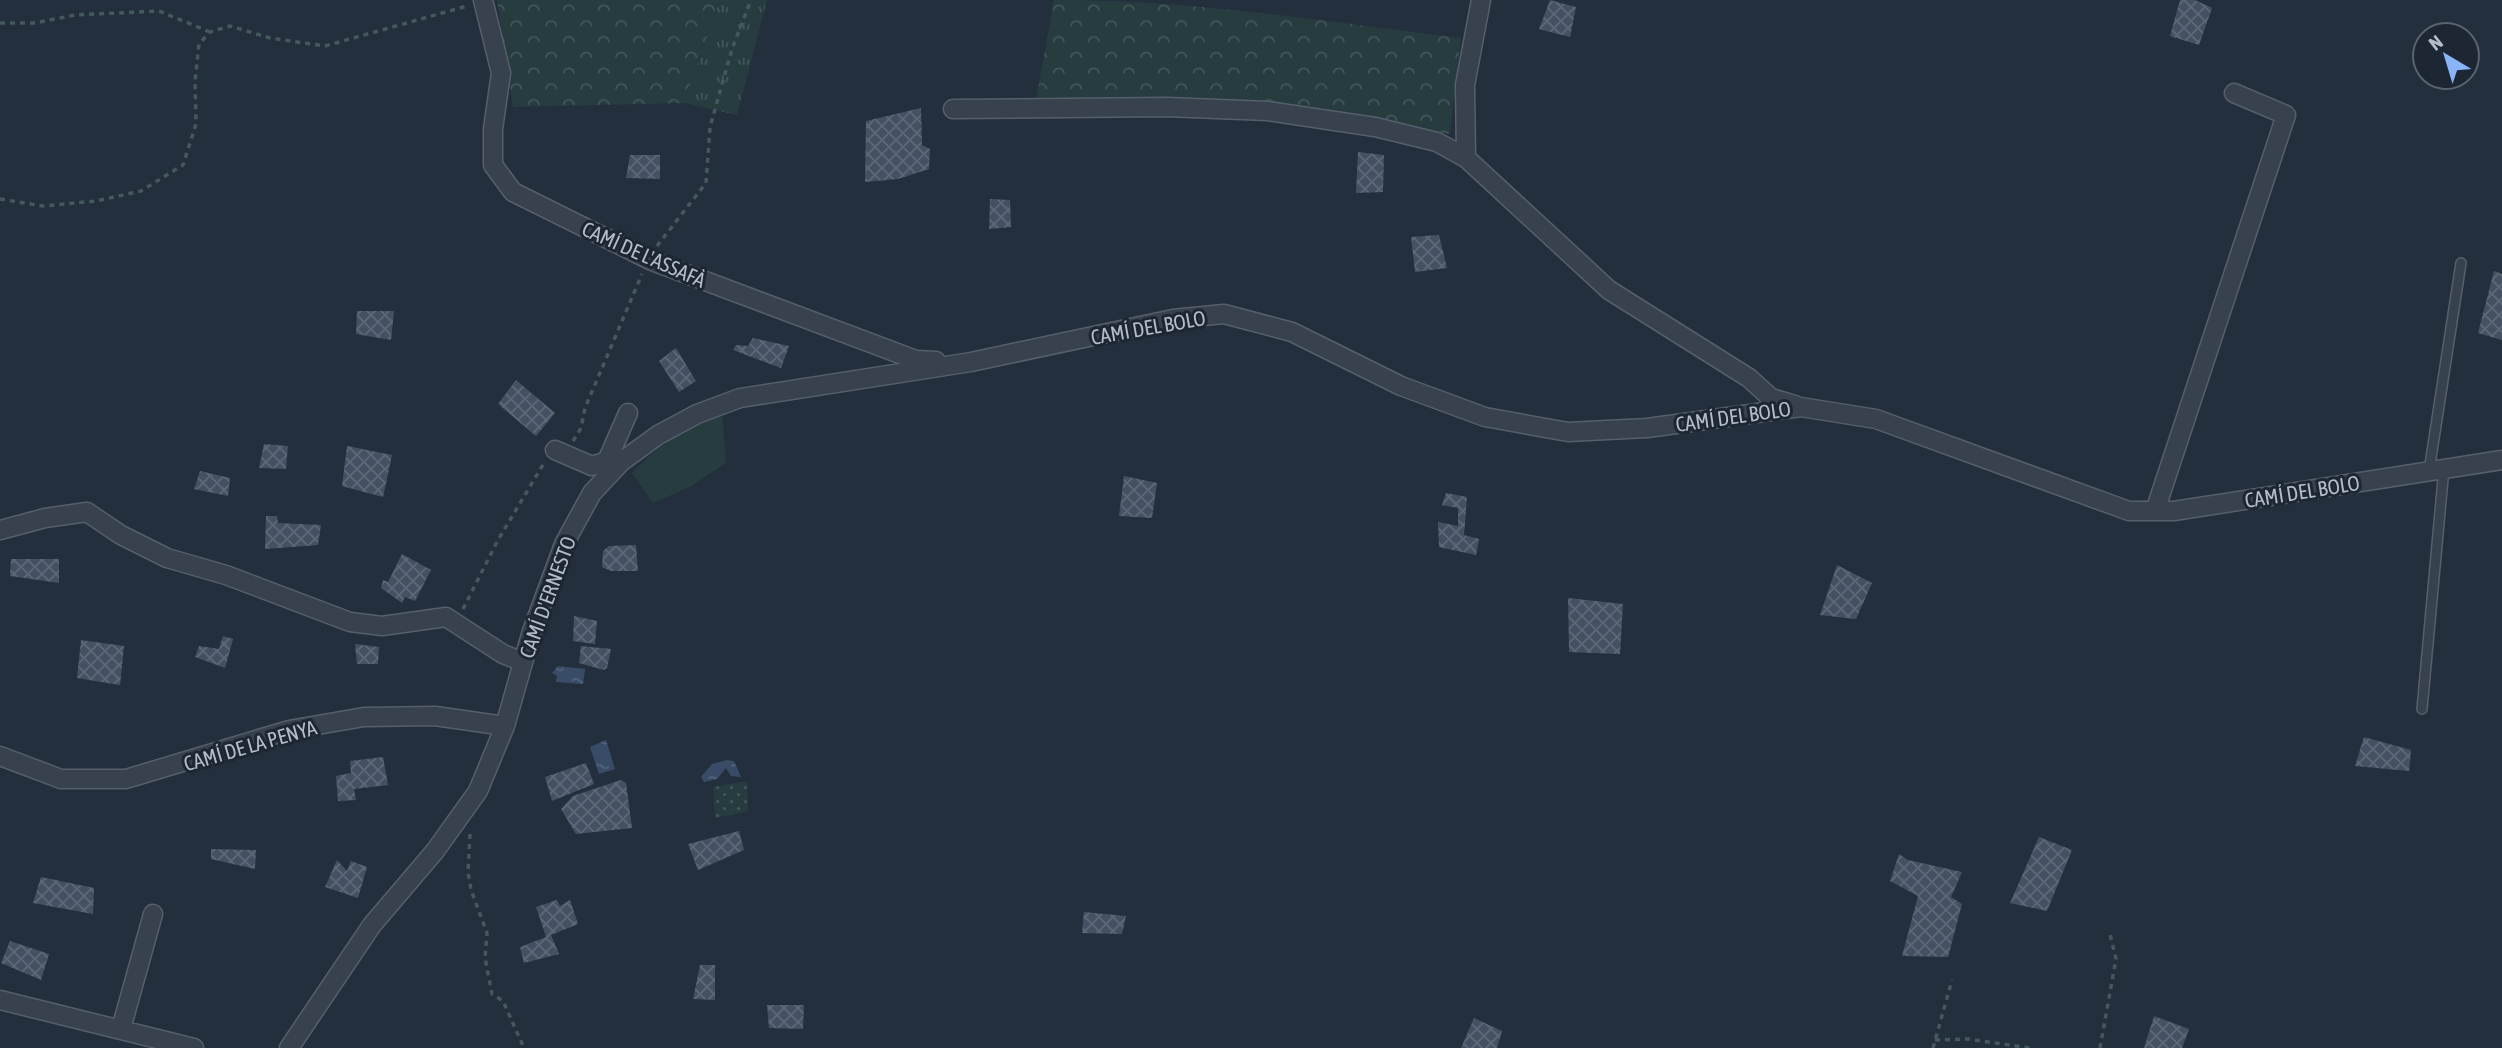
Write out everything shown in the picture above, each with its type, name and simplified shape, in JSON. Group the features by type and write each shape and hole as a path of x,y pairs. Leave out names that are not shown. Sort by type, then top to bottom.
{"street":[{"path":"1466,158 1465,85 1482,0"},
{"name":"CAMÍ DE L'ASSAFÀ","path":"483,1 502,74 494,129 493,165 513,192 647,259 916,360 971,362"},
{"path":"2155,511 2286,115 2234,93"},
{"path":"953,109 1167,107 1268,111 1375,127 1437,142 1466,158 1609,290 1749,378 1770,398 1801,407"},
{"name":"CAMÍ DEL BOLO","path":"971,362 1173,319 1224,314 1292,332 1401,386 1485,417 1568,432 1647,428 1801,407 1877,419 2129,511 2174,511 2502,460"},
{"name":"CAMÍ D'ERNESTO","path":"289,1048 372,925 435,851 478,791 505,726 523,662 564,544 597,488 621,463 658,435 697,414 740,398 971,362"},
{"path":"597,488 628,414"},
{"path":"560,452 592,466 607,461"},
{"path":"0,530 45,517 87,512 121,535 167,558 226,575 350,622 382,626 446,617 503,654 523,662"},
{"name":"CAMÍ DE LA PENYA","path":"0,755 61,779 126,779 289,730 364,717 435,716 505,726"},
{"path":"121,1029 153,914"},
{"path":"0,1000 194,1048"}],"lane":[{"path":"2422,709 2436,470 2461,262"}],"path":[{"path":"456,624 498,540 538,472 581,428 585,408 619,334 647,259 706,183 710,127 732,49 751,0"},
{"path":"0,199 43,206 96,201 141,191 183,165 197,124 194,81 199,44 210,32 230,26 270,38 325,46 483,1"},
{"path":"0,23 35,23 75,15 159,10 210,32"},
{"path":"465,809 470,834 468,872 488,933 485,958 492,994 503,1001 524,1048"},
{"path":"2100,1048 2116,959 2110,934"},
{"path":"1933,1048 1952,979"},
{"path":"1935,1040 1968,1039 2030,1048"}],"green space":[{"path":"497,0 720,0 684,103 513,107"},
{"path":"720,0 767,0 737,115 684,103"},
{"path":"1054,0 1207,8 1461,38 1450,134 1334,113 1228,100 1036,99"},
{"path":"722,409 726,463 690,487 653,503 632,473 674,437"},
{"path":"747,781 748,811 715,818 713,787"}],"water":[{"path":"558,666 585,669 583,684 556,682 557,676 552,673"},
{"path":"606,740 615,769 599,774 590,747"},
{"path":"734,761 741,777 731,776 726,768 717,779 704,782 701,777 712,764"}],"building":[{"path":"1550,0 1576,7 1570,37 1539,29"},
{"path":"2180,0 2195,0 2212,8 2199,45 2170,36"},
{"path":"921,108 922,145 930,149 929,169 898,179 865,182 866,121"},
{"path":"1358,152 1384,155 1383,192 1356,193"},
{"path":"630,155 660,155 660,179 626,178"},
{"path":"990,199 1010,200 1011,227 989,229"},
{"path":"1439,235 1447,268 1415,272 1411,237"},
{"path":"2494,271 2502,274 2502,340 2478,333"},
{"path":"357,311 394,311 391,340 356,334"},
{"path":"753,338 789,346 781,368 733,350 736,345 748,346"},
{"path":"676,348 696,381 679,392 659,361"},
{"path":"516,380 555,413 536,436 498,404"},
{"path":"264,444 288,446 286,469 259,468"},
{"path":"347,446 392,455 383,497 342,486"},
{"path":"200,471 230,478 228,496 194,489"},
{"path":"1124,476 1157,483 1152,518 1119,516"},
{"path":"1446,493 1467,497 1464,535 1479,539 1476,555 1439,547 1438,522 1458,526 1458,508 1442,505"},
{"path":"266,516 277,516 278,523 321,525 318,545 265,549"},
{"path":"636,545 638,571 611,571 602,567 603,551 609,546"},
{"path":"402,554 431,570 415,601 405,597 402,603 381,588 383,580 388,582"},
{"path":"11,559 59,559 59,583 10,576"},
{"path":"1837,565 1872,583 1856,619 1820,615"},
{"path":"1568,598 1623,604 1620,654 1569,652"},
{"path":"574,616 597,621 595,644 573,641"},
{"path":"223,636 233,639 225,668 195,657 199,646 219,649"},
{"path":"81,640 124,646 120,685 77,678"},
{"path":"355,644 379,647 378,664 357,664"},
{"path":"581,646 611,649 607,668 604,670 579,663"},
{"path":"2364,737 2411,750 2409,771 2355,766"},
{"path":"383,757 388,785 354,789 356,800 338,801 336,776 351,773 350,761"},
{"path":"586,763 594,784 552,801 545,777"},
{"path":"621,780 626,783 632,828 576,834 561,809 573,796"},
{"path":"739,831 744,850 698,870 688,844"},
{"path":"2039,837 2072,850 2047,911 2010,903"},
{"path":"211,849 256,850 255,869 211,859"},
{"path":"1899,854 1908,860 1962,872 1951,897 1962,904 1948,957 1902,956 1918,896 1890,881"},
{"path":"337,860 347,871 351,861 367,867 358,898 325,887"},
{"path":"41,877 94,888 93,914 33,903"},
{"path":"557,900 560,906 570,900 578,924 551,935 559,954 524,963 520,947 546,937 536,907"},
{"path":"1084,912 1126,916 1122,934 1082,933"},
{"path":"10,941 49,954 41,980 1,963"},
{"path":"700,965 715,965 715,1000 693,999"},
{"path":"767,1005 804,1005 803,1029 769,1028"},
{"path":"2154,1016 2189,1029 2182,1048 2144,1048"},
{"path":"1474,1018 1502,1031 1497,1048 1461,1048"}]}
